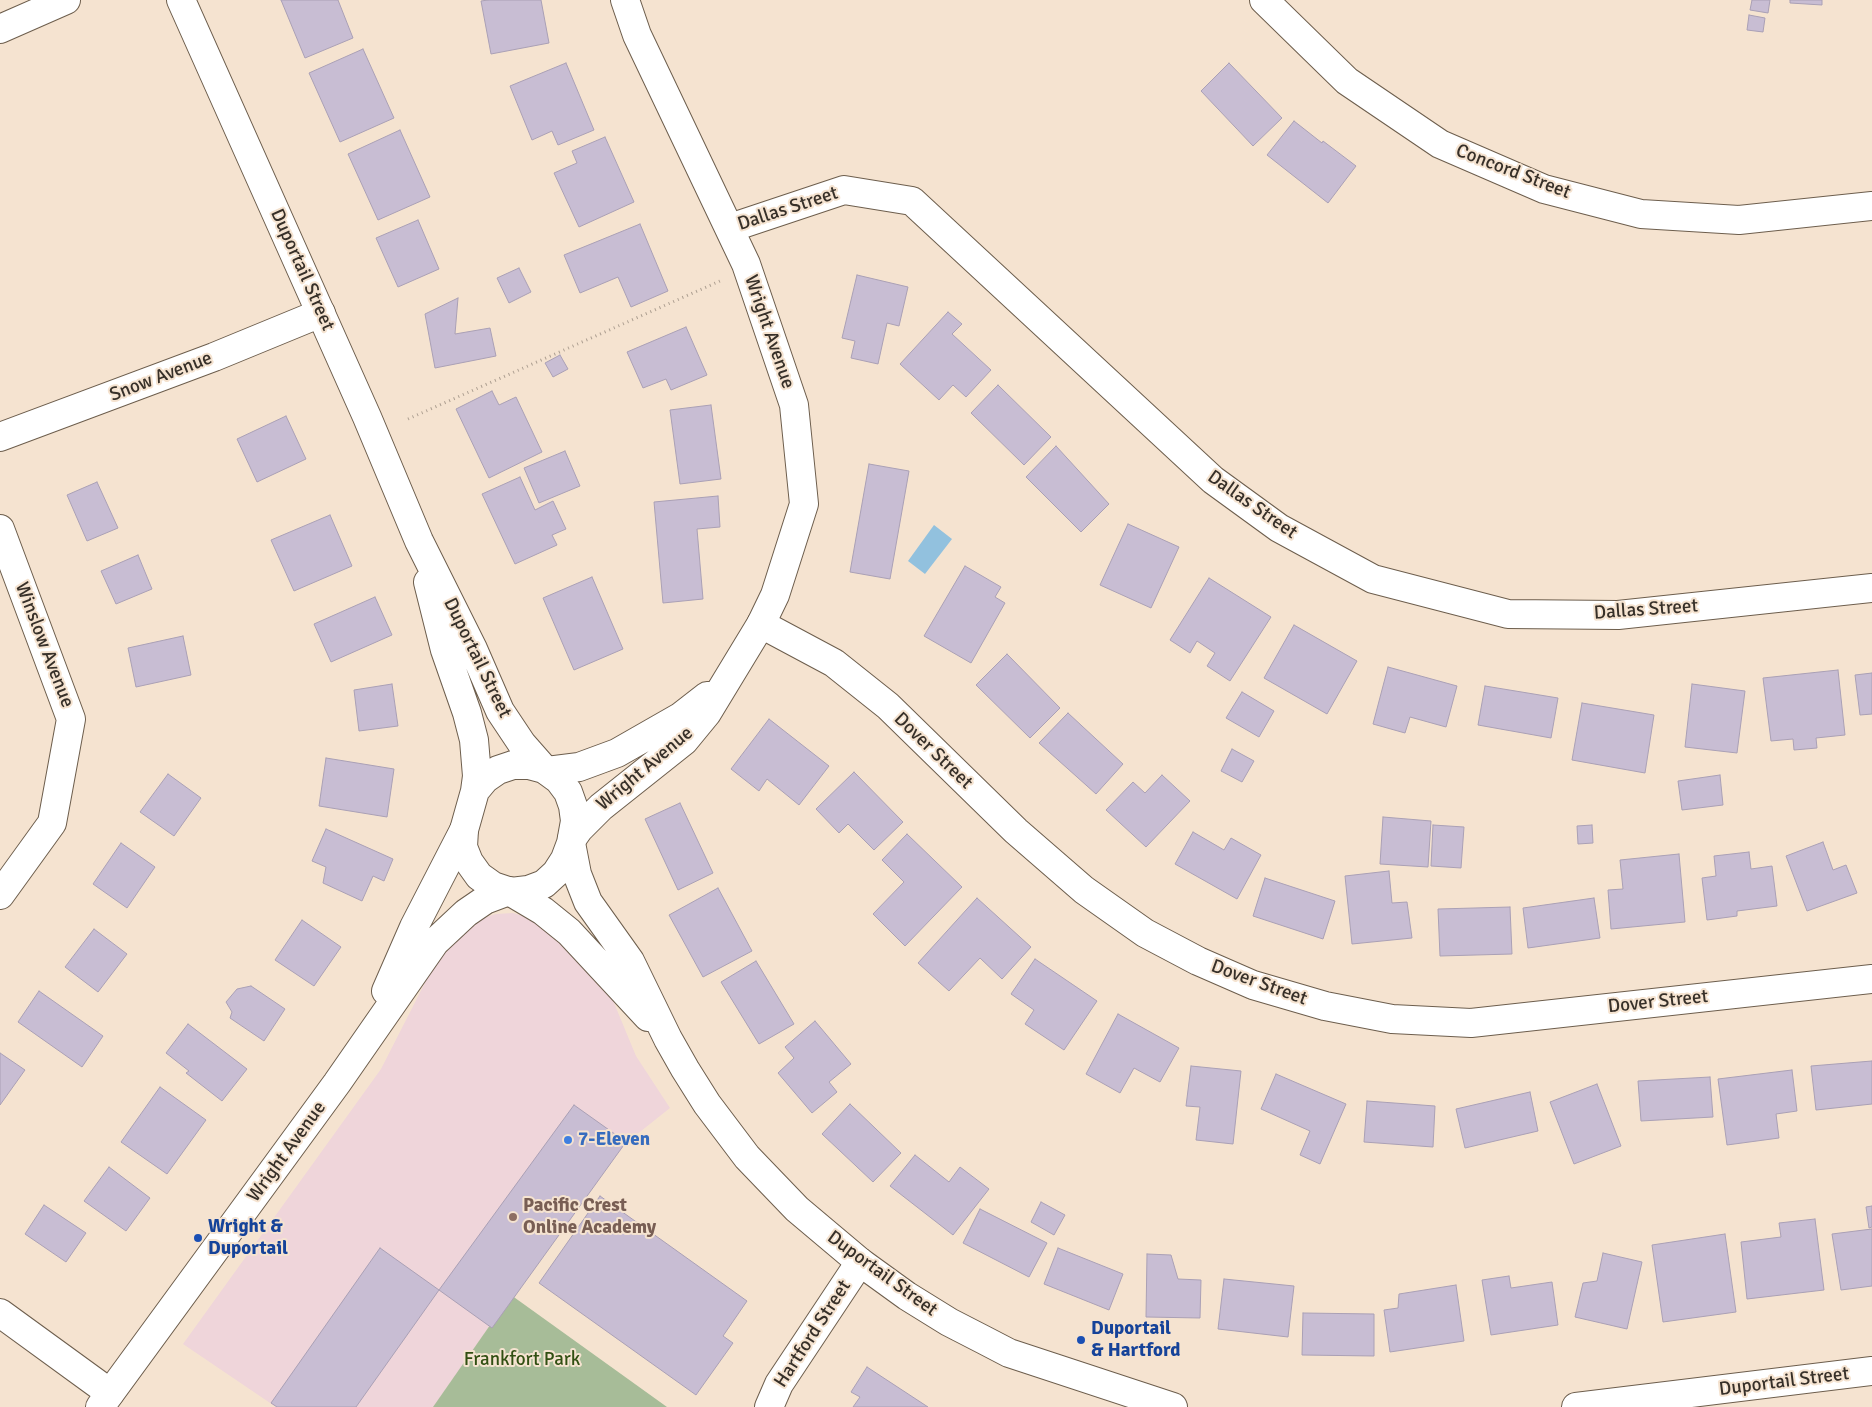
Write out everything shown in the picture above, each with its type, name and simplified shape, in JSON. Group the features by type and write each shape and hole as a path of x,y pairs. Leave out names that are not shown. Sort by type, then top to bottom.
{"street":[{"path":"0,29 66,0"},
{"name":"Duportail Street","path":"181,0 367,417 419,541 473,649 500,711 522,744 546,770"},
{"name":"Wright Avenue","path":"572,841 579,829 601,807 684,741 707,713 761,624 775,595 804,504 794,405 746,264 637,36 625,0"},
{"name":"Concord Street","path":"1264,0 1347,81 1362,92 1440,144 1544,189 1640,214 1739,220 1872,206"},
{"name":"Dallas Street","path":"730,228 844,190 912,201 1213,480 1279,528 1373,580 1508,614 1618,615 1872,588"},
{"name":"Snow Avenue","path":"0,437 214,357 321,313"},
{"name":"Winslow Avenue","path":"0,529 71,718 52,823 0,895"},
{"name":"Duportail Street","path":"419,541 444,650 473,734 477,776 475,792"},
{"name":"Dover Street","path":"761,624 834,663 888,706 1016,830 1084,890 1145,932 1198,961 1253,985 1325,1006 1392,1020 1471,1023 1872,979"},
{"name":"Wright Avenue","path":"546,770 580,767 598,761 629,746 680,717 712,691 731,672"},
{"path":"513,765 529,765 546,770 559,780 568,792 573,806 575,821 572,841 565,859 556,873 544,884 528,890 510,891 493,886 479,876 469,862 463,846 464,830 475,792 485,779 498,770 513,765"},
{"name":"Wright Avenue","path":"366,1040 411,933 464,830"},
{"name":"Duportail Street","path":"572,841 577,874 588,902 630,961 668,1039 707,1104 747,1157 798,1209 860,1262 907,1296 949,1322 1009,1353 1173,1407"},
{"name":"Duportail Street","path":"510,891 543,911 569,932 626,991 668,1039"},
{"name":"Wright Avenue","path":"105,1400 338,1083 426,954 443,933 466,913 485,900 510,891"},
{"name":"Hartford Street","path":"769,1407 778,1384 860,1262"},
{"path":"0,1313 105,1400"},
{"name":"Duportail Street","path":"1576,1407 1622,1404 1872,1371"}],"path":[{"path":"408,420 721,280"}],"shaded area":[{"path":"513,913 529,918 547,929 612,998 636,1056 670,1108 626,1143 511,1295 434,1407 276,1407 183,1344 381,1069 432,969 452,939 483,918 496,914"}],"green space":[{"name":"Frankfort Park","path":"511,1295 667,1407 433,1407"}],"water":[{"path":"934,525 952,539 925,574 908,561"}],"building":[{"path":"281,0 338,0 353,38 305,58"},
{"path":"541,0 549,43 491,54 481,1"},
{"path":"1752,0 1770,0 1768,13 1750,10"},
{"path":"1790,0 1822,0 1822,5 1790,3"},
{"path":"1749,15 1765,18 1763,32 1747,30"},
{"path":"363,49 394,118 340,142 309,73"},
{"path":"566,63 594,130 558,145 552,131 532,140 510,86"},
{"path":"1229,63 1282,118 1253,146 1201,91"},
{"path":"1294,121 1356,166 1328,203 1267,155"},
{"path":"400,130 430,197 378,220 348,154"},
{"path":"605,137 634,202 579,227 554,173 577,163 572,151"},
{"path":"418,220 439,269 398,287 376,238"},
{"path":"640,224 668,291 631,307 618,277 580,293 564,255"},
{"path":"519,268 531,292 509,303 497,278"},
{"path":"857,275 908,287 899,326 887,323 878,364 851,358 855,341 842,338"},
{"path":"458,298 455,334 490,328 496,356 435,368 425,314"},
{"path":"948,312 962,324 952,334 991,370 966,397 953,385 939,400 900,364"},
{"path":"686,327 707,375 671,390 666,379 643,388 627,352"},
{"path":"560,355 568,369 553,377 545,363"},
{"path":"998,385 1051,437 1024,465 971,413"},
{"path":"492,391 499,405 516,397 542,452 489,478 456,409"},
{"path":"711,405 721,479 680,484 670,410"},
{"path":"286,416 306,459 257,482 237,439"},
{"path":"1056,446 1109,504 1081,532 1026,477"},
{"path":"565,451 580,486 539,503 524,468"},
{"path":"869,464 909,471 890,579 850,572"},
{"path":"520,477 535,510 553,501 566,529 552,535 557,545 515,564 482,494"},
{"path":"97,482 118,528 87,541 67,495"},
{"path":"718,496 720,527 697,529 703,599 663,603 654,502"},
{"path":"330,515 352,566 294,591 271,540"},
{"path":"1128,524 1179,547 1151,608 1100,585"},
{"path":"138,555 152,589 116,604 101,571"},
{"path":"965,566 1001,587 995,597 1005,603 971,663 924,636"},
{"path":"592,577 623,649 574,670 543,598"},
{"path":"1209,578 1271,617 1230,681 1207,666 1215,653 1197,641 1190,653 1170,640"},
{"path":"375,597 392,635 331,662 314,624"},
{"path":"1294,625 1357,661 1327,714 1264,678"},
{"path":"183,636 191,675 136,687 128,648"},
{"path":"1007,654 1060,708 1030,738 976,685"},
{"path":"1388,667 1457,686 1446,727 1410,717 1405,733 1373,724"},
{"path":"1838,670 1845,735 1816,738 1817,748 1794,750 1793,739 1771,741 1763,678"},
{"path":"1872,673 1872,714 1860,715 1855,675"},
{"path":"392,684 398,726 359,731 354,690"},
{"path":"1692,684 1745,691 1737,753 1685,747"},
{"path":"1485,686 1558,698 1551,738 1478,725"},
{"path":"1242,692 1274,711 1259,737 1226,718"},
{"path":"1582,703 1654,715 1645,773 1572,760"},
{"path":"1068,713 1123,764 1096,794 1039,743"},
{"path":"769,719 829,766 799,805 767,779 759,791 731,769"},
{"path":"1232,749 1254,761 1242,782 1221,771"},
{"path":"326,758 394,769 387,817 319,806"},
{"path":"854,772 903,822 874,850 848,824 839,833 816,809"},
{"path":"168,774 201,798 174,836 140,812"},
{"path":"1162,775 1190,801 1146,847 1106,810 1133,782 1145,793"},
{"path":"1720,775 1723,805 1682,810 1678,781"},
{"path":"680,803 713,873 678,890 645,819"},
{"path":"1383,817 1431,821 1428,867 1380,864"},
{"path":"1433,825 1464,827 1461,868 1431,866"},
{"path":"1592,825 1593,843 1578,844 1577,826"},
{"path":"326,829 393,859 384,881 373,876 362,901 323,883 326,867 312,861"},
{"path":"1193,832 1224,850 1231,838 1261,855 1237,899 1175,864"},
{"path":"907,834 962,887 905,946 873,914 904,882 882,860"},
{"path":"1823,842 1833,870 1846,865 1857,893 1807,911 1786,856"},
{"path":"121,843 155,867 127,908 93,884"},
{"path":"1749,852 1751,869 1772,866 1777,906 1737,911 1737,916 1707,920 1702,878 1716,876 1714,856"},
{"path":"1679,854 1685,922 1611,929 1608,890 1623,889 1620,860"},
{"path":"1389,871 1392,903 1407,902 1412,938 1352,944 1345,876"},
{"path":"1265,878 1335,901 1323,939 1253,916"},
{"path":"718,888 752,951 703,977 669,915"},
{"path":"977,898 1031,947 1002,979 980,958 949,991 918,963"},
{"path":"1594,898 1600,938 1528,948 1523,908"},
{"path":"1510,907 1512,954 1440,956 1438,909"},
{"path":"302,920 341,947 314,986 275,960"},
{"path":"94,929 127,954 98,992 65,967"},
{"path":"1035,959 1097,1001 1064,1050 1025,1024 1034,1010 1011,994"},
{"path":"756,961 794,1024 759,1044 721,982"},
{"path":"251,986 285,1009 264,1041 230,1018 232,1012 226,1002 237,989"},
{"path":"39,991 103,1036 82,1067 18,1022"},
{"path":"1118,1014 1179,1048 1160,1082 1134,1068 1120,1093 1086,1074"},
{"path":"815,1021 851,1064 829,1082 837,1092 812,1113 778,1073 794,1058 785,1047"},
{"path":"188,1024 247,1069 222,1101 186,1073 189,1071 166,1053"},
{"path":"0,1053 25,1070 0,1105"},
{"path":"1872,1061 1872,1104 1816,1110 1811,1066"},
{"path":"1191,1066 1241,1071 1233,1144 1196,1140 1200,1107 1186,1106"},
{"path":"1792,1070 1797,1111 1776,1114 1779,1138 1727,1145 1718,1079"},
{"path":"1276,1074 1346,1104 1320,1164 1300,1155 1310,1131 1261,1109"},
{"path":"1710,1077 1713,1117 1641,1121 1638,1081"},
{"path":"1597,1084 1621,1146 1574,1164 1550,1102"},
{"path":"160,1087 206,1120 167,1174 121,1142"},
{"path":"1530,1092 1538,1131 1465,1148 1456,1109"},
{"path":"1367,1101 1435,1106 1433,1147 1364,1142"},
{"path":"850,1104 901,1153 873,1182 822,1134"},
{"path":"574,1105 626,1142 492,1328 439,1290"},
{"path":"915,1155 949,1182 960,1167 989,1189 953,1235 890,1186"},
{"path":"109,1167 150,1198 126,1231 84,1201"},
{"path":"600,1196 747,1301 723,1336 733,1343 696,1395 539,1283"},
{"path":"1041,1202 1065,1215 1054,1235 1031,1222"},
{"path":"44,1205 86,1233 66,1262 25,1234"},
{"path":"1872,1206 1872,1227 1869,1228 1866,1207"},
{"path":"980,1209 1047,1243 1029,1277 963,1243"},
{"path":"1815,1219 1824,1290 1747,1299 1741,1242 1781,1237 1779,1223"},
{"path":"1872,1229 1872,1286 1841,1290 1832,1234"},
{"path":"1725,1234 1736,1312 1663,1322 1652,1245"},
{"path":"380,1248 439,1290 356,1407 277,1407 271,1403"},
{"path":"1058,1248 1123,1274 1109,1310 1044,1284"},
{"path":"1603,1253 1642,1262 1627,1329 1575,1317 1583,1283 1597,1281"},
{"path":"1147,1254 1171,1255 1178,1279 1201,1280 1200,1318 1146,1317"},
{"path":"1509,1276 1511,1288 1552,1282 1558,1325 1491,1335 1482,1280"},
{"path":"1224,1279 1294,1286 1288,1337 1218,1329"},
{"path":"1456,1285 1464,1341 1390,1352 1384,1310 1398,1308 1399,1294"},
{"path":"1303,1313 1374,1314 1374,1356 1302,1355"},
{"path":"867,1367 928,1407 853,1407 860,1397 851,1392"}],"place":[{"name":"7-Eleven","path":"568,1140"},
{"name":"Pacific Crest Online Academy","path":"513,1217"},
{"name":"Wright & Duportail","path":"198,1238"},
{"name":"Duportail & Hartford","path":"1081,1340"}]}
